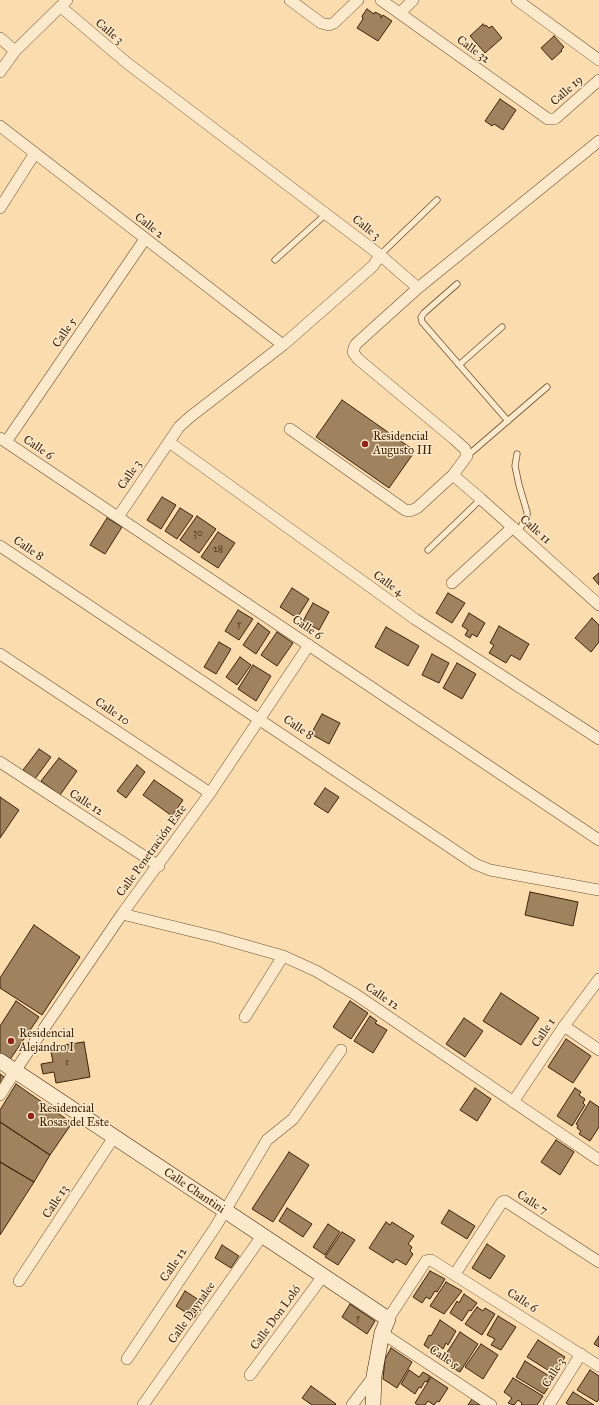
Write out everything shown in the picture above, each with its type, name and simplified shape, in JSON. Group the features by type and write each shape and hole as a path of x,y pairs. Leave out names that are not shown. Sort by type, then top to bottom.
{"street":[{"path":"290,0 320,23 328,25 334,23 358,0"},
{"name":"Calle 32","path":"381,0 545,117 551,119"},
{"path":"400,13 413,0"},
{"path":"517,0 599,60"},
{"path":"0,72 16,51 64,4"},
{"name":"Calle 3","path":"64,4 127,63 380,256 373,266 283,345 179,427 118,516"},
{"path":"0,38 16,51"},
{"name":"Calle 19","path":"551,119 556,118 599,80"},
{"name":"Calle 2","path":"0,126 283,345"},
{"path":"290,429 406,510 410,511 417,508 453,475 467,456 465,450 454,438 358,359 353,352 356,344 418,288 599,141"},
{"path":"0,208 36,153"},
{"name":"Calle 5","path":"3,440 145,239"},
{"path":"380,256 418,288"},
{"name":"Calle 6","path":"3,440 599,840"},
{"name":"Calle 4","path":"169,442 415,619 599,739"},
{"name":"Calle 11","path":"453,475 599,605"},
{"path":"452,583 515,530"},
{"name":"Calle 8","path":"0,546 475,864 490,870 599,890"},
{"name":"Calle Penetración Este","path":"0,1095 122,914 159,866 210,793 309,645"},
{"name":"Calle 10","path":"0,654 210,793"},
{"name":"Calle 12","path":"0,762 159,866"},
{"name":"Calle 12","path":"122,914 216,937 283,956 316,971 355,994 599,1160"},
{"path":"245,1017 283,956"},
{"name":"Calle 1","path":"513,1102 564,1026 599,980"},
{"path":"564,1026 599,1050"},
{"name":"Calle 12","path":"127,1359 224,1211 266,1140 293,1119 341,1050"},
{"name":"Calle Chantini","path":"0,1061 388,1319"},
{"name":"Calle 13","path":"19,1281 114,1136"},
{"name":"Calle 7","path":"455,1274 502,1202 505,1201 599,1262"},
{"name":"Calle Daynalee","path":"143,1405 262,1236"},
{"name":"Calle 6","path":"388,1319 426,1261 431,1260 599,1366"},
{"name":"Calle Don Loló","path":"250,1375 323,1276"},
{"path":"373,1405 374,1376 382,1333 388,1319"},
{"name":"Calle 5","path":"382,1333 491,1405"},
{"name":"Calle 3","path":"549,1405 581,1354"},
{"path":"352,1405 374,1376"}],"lane":[{"path":"380,256 437,200"},
{"path":"275,260 326,214"},
{"path":"457,284 424,313 421,317 422,322 508,421"},
{"path":"459,365 502,327"},
{"path":"467,456 547,387"},
{"path":"515,530 527,516 519,485 516,466 517,454"},
{"path":"428,550 481,499"}],"building":[{"path":"367,9 374,14 375,12 381,15 381,18 383,15 392,21 378,41 357,28"},
{"path":"483,24 489,28 492,26 502,38 485,53 470,36"},
{"path":"554,36 564,47 561,50 562,51 552,60 541,48"},
{"path":"500,99 516,110 503,130 494,124 492,126 485,121"},
{"name":"Residencial Augusto III","path":"342,400 415,451 389,488 316,437"},
{"path":"162,497 176,505 161,529 147,520"},
{"path":"180,508 193,516 177,539 165,531"},
{"path":"197,516 216,529 199,553 180,540"},
{"path":"107,518 122,527 105,554 90,545"},
{"path":"218,532 235,543 218,568 201,557"},
{"path":"599,573 599,585 593,578"},
{"path":"292,588 309,599 297,618 280,607"},
{"path":"448,593 465,603 452,623 436,613"},
{"path":"313,603 329,612 319,630 303,621"},
{"path":"238,610 253,619 239,640 225,631"},
{"path":"469,613 485,623 477,637 472,634 470,638 465,635 468,630 462,626"},
{"path":"592,618 599,625 599,642 591,652 575,638"},
{"path":"258,623 270,632 256,654 243,645"},
{"path":"499,626 529,644 520,660 511,655 506,663 489,653 494,645 490,643"},
{"path":"386,627 419,646 408,666 375,647"},
{"path":"277,632 293,643 277,666 261,655"},
{"path":"219,642 231,649 216,674 204,667"},
{"path":"432,654 449,663 439,683 422,675"},
{"path":"240,657 251,665 237,685 226,677"},
{"path":"457,663 476,674 462,699 443,688"},
{"path":"253,665 271,676 256,701 238,689"},
{"path":"322,714 340,723 329,744 311,734"},
{"path":"39,749 51,757 35,779 23,770"},
{"path":"59,758 77,771 60,795 41,781"},
{"path":"137,765 145,772 126,798 117,791"},
{"path":"154,780 183,800 172,816 143,795"},
{"path":"325,788 339,797 328,813 314,804"},
{"path":"0,797 19,810 0,838"},
{"path":"530,892 578,902 573,926 525,915"},
{"path":"34,925 80,957 42,1015 0,988 0,978"},
{"path":"501,993 539,1018 521,1045 483,1021"},
{"name":"Residencial Alejandro I","path":"16,1001 39,1017 9,1061 0,1055 0,1026"},
{"path":"350,1001 368,1013 351,1039 333,1027"},
{"path":"370,1016 377,1021 375,1023 387,1030 373,1053 354,1041"},
{"path":"464,1018 483,1031 465,1057 446,1044"},
{"path":"566,1039 591,1056 573,1083 548,1067"},
{"path":"84,1042 90,1077 56,1083 54,1072 43,1074 41,1064 53,1062 50,1047"},
{"path":"0,1074 7,1079 0,1090"},
{"name":"Residencial Rosas del Este","path":"16,1084 72,1123 50,1155 0,1122 0,1110"},
{"path":"475,1088 491,1099 477,1121 460,1110"},
{"path":"575,1088 581,1092 579,1095 585,1099 583,1103 585,1105 572,1126 557,1116"},
{"path":"590,1101 599,1107 599,1127 590,1141 579,1134 581,1131 577,1128 578,1125 576,1124"},
{"path":"0,1122 50,1155 34,1182 0,1162"},
{"path":"556,1140 574,1152 560,1175 541,1162"},
{"path":"289,1152 309,1165 273,1222 252,1209"},
{"path":"0,1162 34,1182 0,1235"},
{"path":"287,1208 312,1224 303,1237 279,1221"},
{"path":"449,1210 475,1226 467,1239 441,1223"},
{"path":"386,1222 390,1225 392,1222 414,1236 408,1244 412,1247 410,1251 413,1254 406,1265 396,1259 393,1263 369,1248"},
{"path":"328,1224 340,1232 325,1255 313,1247"},
{"path":"342,1232 355,1240 338,1265 325,1257"},
{"path":"487,1244 505,1256 490,1279 472,1268"},
{"path":"222,1245 239,1256 231,1268 215,1258"},
{"path":"430,1271 445,1279 437,1292 435,1291 430,1299 426,1297 422,1303 413,1297"},
{"path":"446,1282 462,1291 444,1314 430,1306"},
{"path":"185,1291 199,1300 197,1305 201,1307 194,1318 176,1306"},
{"path":"464,1294 477,1303 471,1311 469,1310 462,1321 450,1313 457,1301 459,1303"},
{"path":"350,1304 375,1321 367,1334 342,1317"},
{"path":"477,1307 483,1311 485,1308 495,1314 482,1335 465,1324"},
{"path":"498,1316 516,1327 501,1350 491,1345 495,1339 487,1335"},
{"path":"440,1320 456,1331 448,1345 446,1343 443,1349 438,1345 434,1352 424,1345"},
{"path":"460,1332 478,1344 460,1372 451,1367 453,1363 444,1357"},
{"path":"599,1336 599,1347 594,1344"},
{"path":"538,1340 565,1357 554,1374 527,1357"},
{"path":"481,1344 498,1355 483,1379 465,1367"},
{"path":"391,1348 412,1362 397,1388 383,1379 385,1359"},
{"path":"525,1361 554,1379 544,1394 516,1377"},
{"path":"409,1370 419,1377 423,1372 430,1376 427,1382 425,1381 421,1388 419,1387 415,1394 401,1384"},
{"path":"590,1370 599,1376 599,1399 597,1402 577,1390"},
{"path":"431,1377 448,1388 439,1402 437,1401 434,1405 428,1401 425,1405 418,1405 415,1403"},
{"path":"513,1378 543,1396 537,1405 522,1405 522,1403 518,1400 514,1405 508,1403 512,1398 504,1392"},
{"path":"311,1386 336,1404 312,1405 302,1398"},
{"path":"573,1392 594,1405 569,1405 566,1403"},
{"path":"472,1399 480,1405 468,1405"}],"place":[{"name":"Residencial Augusto III","path":"365,444"},
{"name":"Residencial Alejandro I","path":"11,1041"},
{"name":"Residencial Rosas del Este","path":"31,1116"}]}
